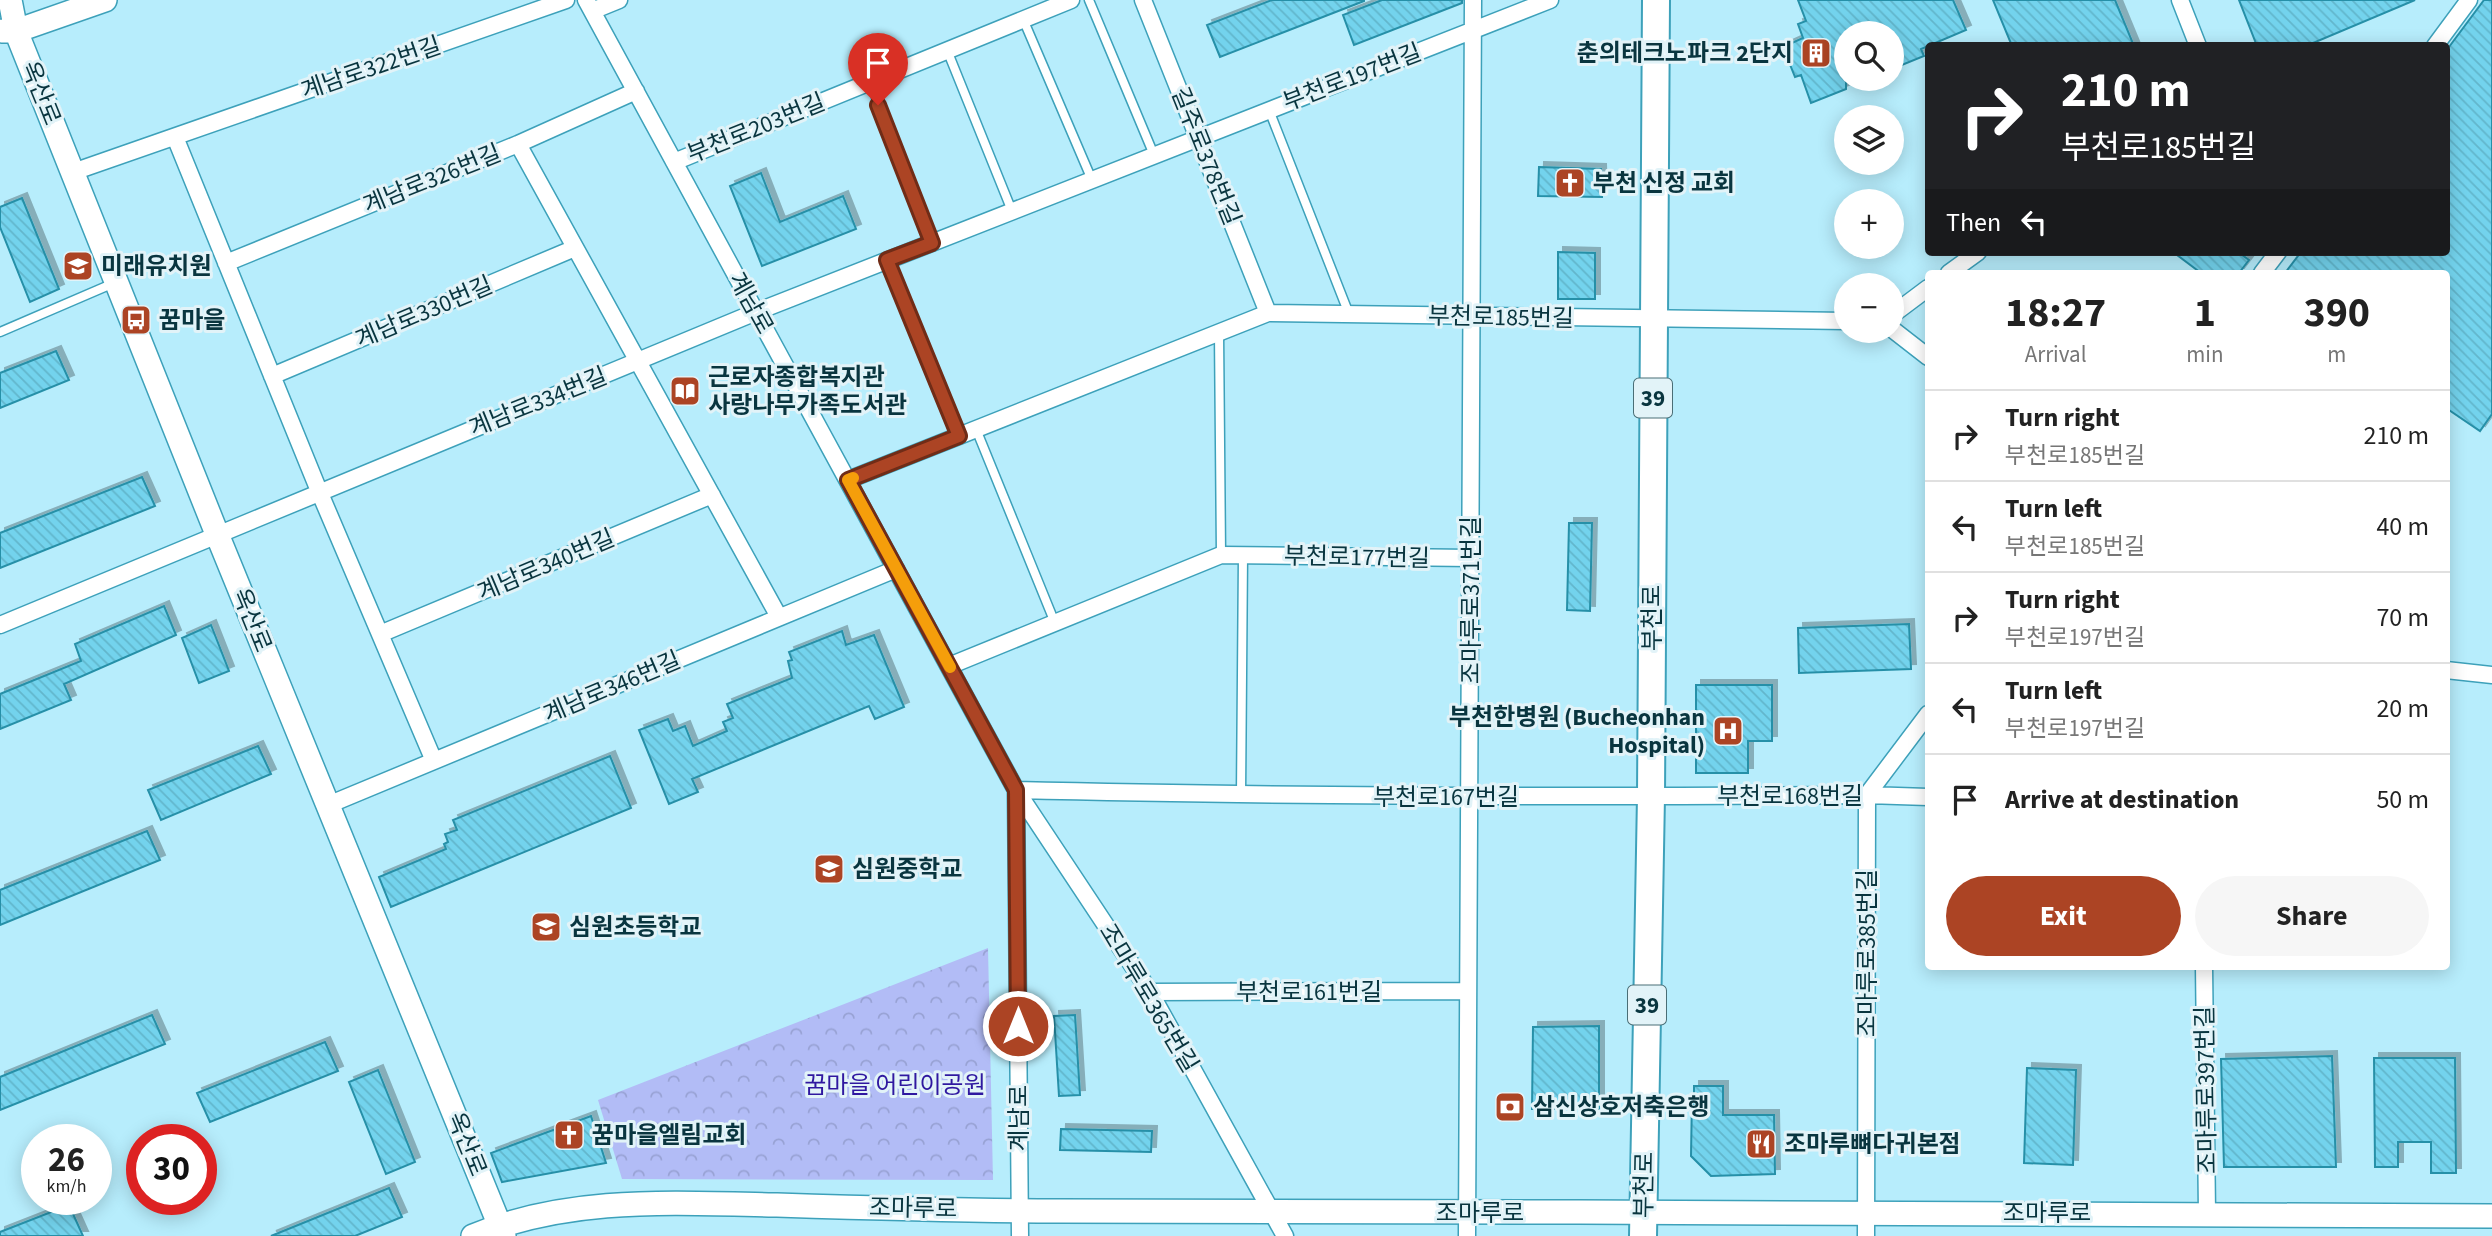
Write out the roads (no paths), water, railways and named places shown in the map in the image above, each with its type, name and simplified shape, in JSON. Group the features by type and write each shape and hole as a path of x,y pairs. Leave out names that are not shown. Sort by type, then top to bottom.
{"main road":[{"name":"부천로","path":"1643,1225 1651,796 1656,0"}],"street":[{"name":"옥산로","path":"10,0 8,31 73,172 217,534 502,1231"},
{"path":"8,31 105,0"},
{"name":"계남로322번길","path":"73,172 566,0"},
{"path":"589,6 619,0"},
{"name":"부천로203번길","path":"674,162 1071,0"},
{"name":"길주로378번길","path":"1143,0 1268,313"},
{"name":"조마루로371번길","path":"1467,1236 1473,0"},
{"name":"부천로197번길","path":"756,312 1550,0"},
{"path":"2180,0 2196,42"},
{"path":"2438,42 2469,0"},
{"name":"계남로","path":"589,6 1016,790 1020,1236"},
{"name":"계남로326번길","path":"226,262 518,144 636,91"},
{"path":"175,137 434,761"},
{"path":"518,144 779,617"},
{"name":"계남로330번길","path":"272,376 575,248"},
{"path":"1953,270 1972,256"},
{"path":"2264,270 2275,256"},
{"path":"1904,306 1925,290"},
{"name":"계남로334번길","path":"0,625 756,312"},
{"name":"부천로185번길","path":"848,480 1268,313 1834,321"},
{"path":"1904,338 1925,355"},
{"name":"계남로340번길","path":"380,634 712,495"},
{"name":"부천로177번길","path":"949,666 1221,555 1471,558"},
{"name":"계남로346번길","path":"328,805 896,569"},
{"path":"2450,670 2492,675"},
{"path":"1867,795 1925,718"},
{"name":"부천로167번길","path":"1016,790 1241,796 1651,796"},
{"name":"조마루로365번길","path":"1016,790 1150,992 1285,1236"},
{"name":"조마루로385번길","path":"1867,795 1867,1225"},
{"name":"부천로168번길","path":"1651,796 1925,797"},
{"name":"조마루로397번길","path":"2204,970 2207,1213"},
{"name":"부천로161번길","path":"1150,992 1468,991"},
{"name":"조마루로","path":"473,1236 502,1231 576,1208 628,1204 1020,1211 1468,1213 1643,1225 1867,1225 2207,1213 2492,1216"}],"lane":[{"path":"1089,0 1154,155"},
{"path":"1023,19 1092,180"},
{"path":"947,50 1012,211"},
{"path":"870,82 932,243"},
{"path":"1269,110 1349,314"},
{"path":"887,260 959,436"},
{"path":"0,332 117,282"},
{"path":"1219,332 1221,555"},
{"path":"976,429 1055,623"},
{"path":"1241,796 1243,555"}],"place":[{"name":"춘의테크노파크 2단지","path":"1816,53"},
{"name":"부천 신정 교회","path":"1570,183"},
{"name":"미래유치원","path":"78,266"},
{"name":"꿈마을","path":"136,320"},
{"name":"근로자종합복지관 사랑나무가족도서관","path":"685,391"},
{"name":"부천한병원 (Bucheonhan Hospital)","path":"1728,731"},
{"name":"심원중학교","path":"829,869"},
{"name":"심원초등학교","path":"546,927"},
{"name":"삼신상호저축은행","path":"1510,1107"},
{"name":"꿈마을엘림교회","path":"569,1135"},
{"name":"조마루뼈다귀본점","path":"1761,1144"}],"park label":[{"name":"꿈마을 어린이공원","path":"895,1085"}]}
